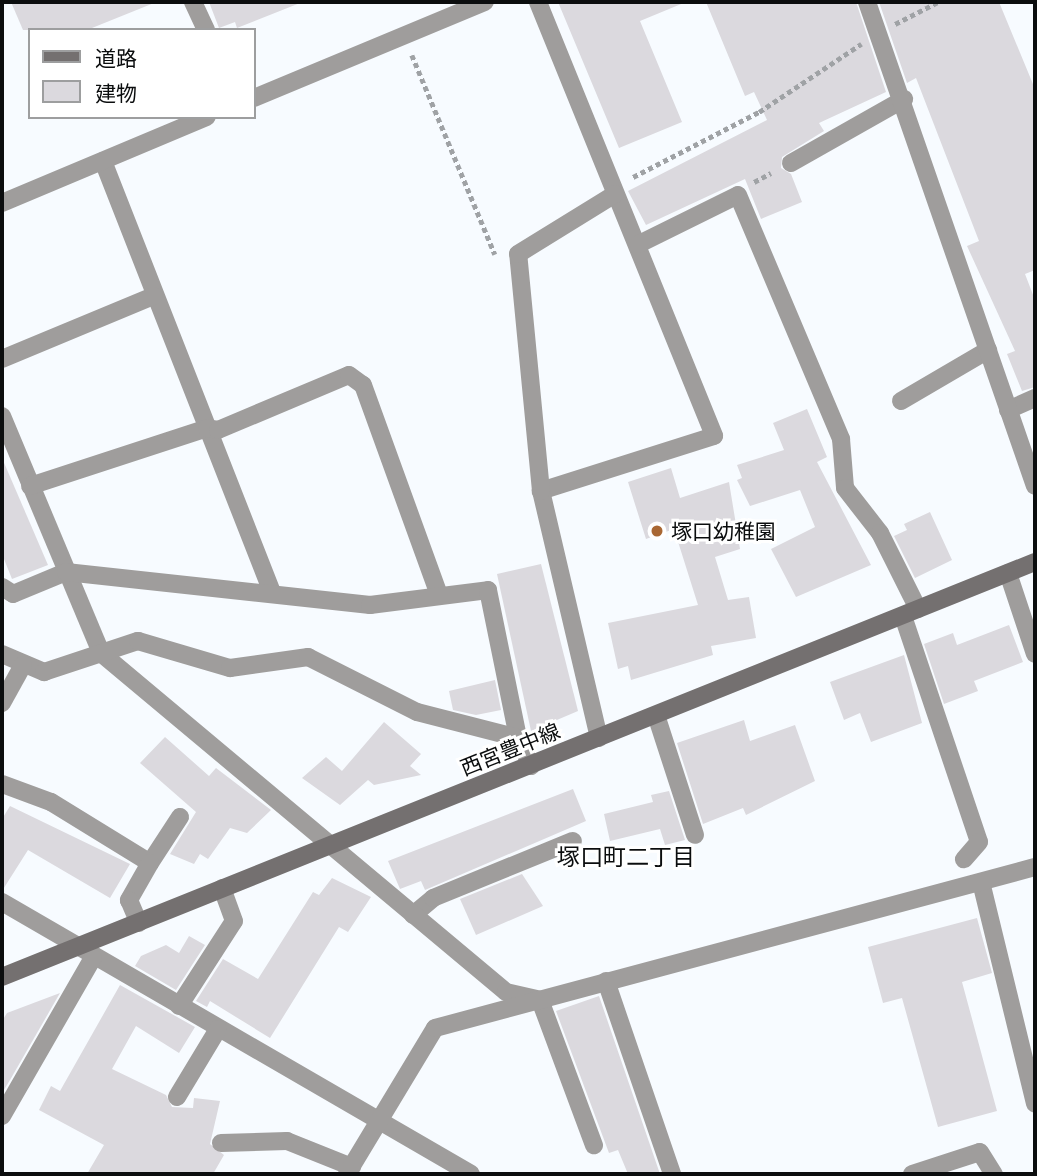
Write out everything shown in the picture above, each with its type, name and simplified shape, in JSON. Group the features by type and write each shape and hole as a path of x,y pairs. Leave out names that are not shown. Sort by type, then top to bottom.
{"main road":[{"name":"西宮豊中線","path":"2,977 1035,562"}],"street":[{"path":"193,2 204,28"},
{"path":"256,97 485,2"},
{"path":"538,2 613,191 639,244 714,436 541,491"},
{"path":"867,2 904,99 1035,486"},
{"path":"788,164 904,99"},
{"path":"2,203 202,119"},
{"path":"103,161 153,296 272,593"},
{"path":"599,738 541,491 518,254 613,191"},
{"path":"639,244 738,195 841,439 845,488 880,533 910,612 979,842 964,859"},
{"path":"2,359 153,296"},
{"path":"901,401 988,350"},
{"path":"30,486 207,428 218,430 349,375 363,385 439,595"},
{"path":"1008,410 1035,398"},
{"path":"2,416 101,653 506,992 540,1000"},
{"path":"2,587 13,594 66,572 370,605 488,590 518,738 531,766"},
{"path":"1008,573 1035,654"},
{"path":"2,654 23,665 59,671 138,641 230,668 308,657 417,712 518,738"},
{"path":"2,703 23,665"},
{"path":"656,715 695,835"},
{"path":"2,784 51,802 150,863"},
{"path":"139,923 129,900 180,817"},
{"path":"413,915 433,898 573,841"},
{"path":"221,1143 287,1141 350,1171 435,1028 1035,867"},
{"path":"981,882 1035,1104"},
{"path":"180,1006 234,920 222,888"},
{"path":"2,902 75,948 471,1174"},
{"path":"2,1116 93,958"},
{"path":"606,981 672,1174"},
{"path":"540,1000 594,1145"},
{"path":"177,1097 218,1029"},
{"path":"912,1174 980,1152 994,1174"}],"path":[{"path":"613,191 759,112 879,32 938,2"},
{"path":"404,36 498,265 519,264"},
{"path":"738,195 788,164"}],"building":[{"path":"11,2 154,2 92,28 23,30"},
{"path":"209,2 300,3 237,28 235,22 219,28"},
{"path":"558,2 686,2 640,21 682,122 619,148"},
{"path":"706,2 856,2 886,92 819,123 824,131 782,157 781,168 791,174 802,202 761,219 745,179 646,225 628,191 767,120 754,92 745,96"},
{"path":"879,2 999,2 1035,89 1035,270 1025,274 1035,300 1035,387 1022,391 1007,354 1015,351 967,246 979,241 916,78 907,83"},
{"path":"807,409 827,457 817,462 871,565 796,597 771,549 815,527 800,490 750,506 737,480 742,478 737,465 784,450 773,423"},
{"path":"2,458 48,565 12,579 2,554"},
{"path":"671,468 680,498 729,482 740,549 715,557 728,600 749,597 756,638 711,646 713,655 631,680 628,666 618,669 608,623 698,605 674,529 646,539 628,482"},
{"path":"930,512 952,560 915,578 894,536 907,530 904,524"},
{"path":"541,564 578,711 531,731 497,574"},
{"path":"1009,625 1023,662 974,681 978,691 944,704 924,644 953,633 957,645"},
{"path":"904,655 922,723 871,742 860,713 844,720 830,682"},
{"path":"495,680 501,710 476,715 453,710 449,691"},
{"path":"744,720 750,741 795,725 815,781 746,815 743,808 703,824 677,743"},
{"path":"384,722 421,754 410,766 421,775 374,785 368,780 340,805 302,778 326,757 342,771"},
{"path":"165,737 209,776 216,768 271,810 247,833 230,828 208,859 200,854 194,864 170,854 196,812 140,763"},
{"path":"573,789 586,821 425,890 421,881 400,889 388,861"},
{"path":"669,791 685,840 665,845 660,829 610,841 604,814 653,802 651,795"},
{"path":"10,806 130,864 110,898 28,850 2,891 2,819"},
{"path":"522,874 543,906 476,935 460,899"},
{"path":"332,878 371,897 348,932 339,927 270,1038 210,1001 207,1007 196,1001 223,959 258,979 313,892 319,895"},
{"path":"977,918 992,973 962,982 997,1111 938,1127 902,998 883,1003 868,947"},
{"path":"189,936 205,945 176,990 135,966 141,956 166,945 179,953"},
{"path":"120,985 195,1027 179,1053 136,1026 112,1069 166,1095 172,1107 193,1108 194,1098 220,1101 210,1144 224,1155 213,1174 87,1174 104,1145 39,1110 51,1086 60,1091"},
{"path":"60,993 2,1093 2,1021 7,1013"},
{"path":"599,996 660,1174 628,1174 618,1150 609,1153 556,1011"}],"place":[{"name":"塚口幼稚園","path":"657,531"}],"district":[{"name":"塚口町二丁目","path":"626,856"}]}
